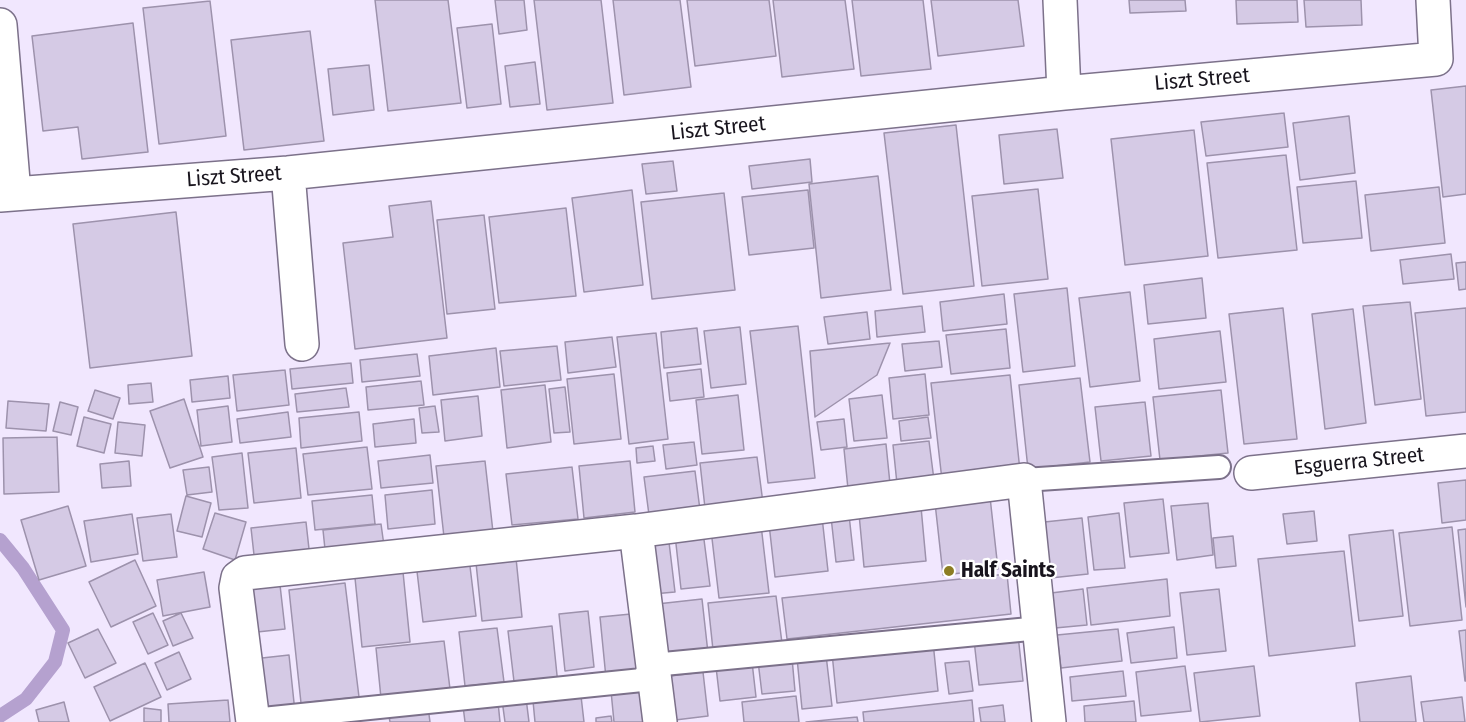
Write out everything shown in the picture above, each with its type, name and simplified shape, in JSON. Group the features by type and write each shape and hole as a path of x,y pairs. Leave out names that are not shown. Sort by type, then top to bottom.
{"street":[{"path":"1060,0 1064,93"},
{"name":"Liszt Street","path":"7,194 288,173 1064,93 1436,59 1433,0"},
{"path":"0,26 7,194"},
{"path":"288,173 302,344"},
{"name":"Esguerra Street","path":"1251,473 1466,451"},
{"path":"253,721 236,588 238,578 245,573 636,531 1024,480 1049,722"},
{"path":"636,531 660,722"}],"lane":[{"path":"1024,480 1219,467"},
{"path":"253,721 642,680 653,665 1040,628"}],"building":[{"path":"375,0 448,0 461,103 388,111"},
{"path":"495,0 524,0 527,30 499,34"},
{"path":"534,0 601,0 613,103 547,110"},
{"path":"613,0 680,0 691,87 624,95"},
{"path":"687,0 769,0 776,56 695,66"},
{"path":"773,0 845,0 854,69 782,77"},
{"path":"852,0 923,0 931,69 861,76"},
{"path":"931,0 1018,0 1024,46 938,56"},
{"path":"1129,0 1185,0 1186,11 1130,13"},
{"path":"1236,0 1297,0 1298,22 1237,24"},
{"path":"1304,0 1361,0 1362,25 1306,27"},
{"path":"210,1 226,136 159,144 143,8"},
{"path":"133,23 148,152 82,159 78,127 43,131 32,36"},
{"path":"492,24 501,104 467,108 457,28"},
{"path":"310,31 324,141 244,150 231,40"},
{"path":"535,62 540,104 510,107 505,66"},
{"path":"369,65 374,110 333,115 328,69"},
{"path":"1466,86 1466,194 1443,197 1431,90"},
{"path":"1284,113 1288,147 1206,156 1201,122"},
{"path":"1349,116 1355,173 1300,180 1293,123"},
{"path":"956,125 974,286 903,294 884,133"},
{"path":"1057,129 1063,178 1004,184 999,135"},
{"path":"1194,130 1208,256 1125,265 1111,139"},
{"path":"1286,155 1297,250 1218,258 1207,163"},
{"path":"810,159 812,182 752,189 749,166"},
{"path":"673,161 677,191 646,194 642,164"},
{"path":"878,176 891,290 821,298 809,184"},
{"path":"1356,181 1362,238 1303,243 1297,187"},
{"path":"1439,187 1445,243 1371,251 1365,195"},
{"path":"1038,189 1048,279 982,286 972,196"},
{"path":"632,190 643,285 584,292 572,198"},
{"path":"808,190 814,248 749,255 742,197"},
{"path":"724,193 735,290 652,299 641,202"},
{"path":"431,201 447,338 355,349 343,243 393,237 389,206"},
{"path":"566,208 576,296 499,303 489,217"},
{"path":"176,212 192,356 90,368 73,224"},
{"path":"484,215 495,309 447,314 437,220"},
{"path":"1451,254 1454,279 1403,284 1400,260"},
{"path":"1466,262 1466,289 1459,290 1456,263"},
{"path":"1202,278 1206,318 1148,324 1144,285"},
{"path":"1067,288 1075,366 1023,372 1014,294"},
{"path":"1130,292 1140,381 1090,387 1079,298"},
{"path":"1004,294 1007,324 943,331 940,302"},
{"path":"1410,302 1421,399 1375,405 1363,306"},
{"path":"922,306 925,332 877,337 875,311"},
{"path":"1283,308 1297,439 1244,444 1229,314"},
{"path":"1466,308 1466,412 1426,416 1415,313"},
{"path":"1353,309 1366,423 1325,429 1312,314"},
{"path":"867,312 870,339 828,344 824,317"},
{"path":"798,326 815,478 768,483 750,331"},
{"path":"740,327 746,384 711,388 704,331"},
{"path":"697,328 701,364 664,368 661,332"},
{"path":"1006,329 1010,368 951,374 946,335"},
{"path":"1220,331 1226,382 1159,389 1154,339"},
{"path":"656,333 668,439 629,444 617,337"},
{"path":"612,337 616,367 568,373 565,342"},
{"path":"939,341 942,367 905,371 902,344"},
{"path":"890,343 877,375 815,417 810,351"},
{"path":"557,346 561,380 504,386 500,351"},
{"path":"496,348 500,387 433,395 429,356"},
{"path":"417,354 420,376 362,382 360,360"},
{"path":"351,363 353,383 292,389 290,369"},
{"path":"701,369 704,397 670,401 667,373"},
{"path":"285,370 289,405 237,411 233,375"},
{"path":"614,374 621,439 574,444 567,379"},
{"path":"925,374 929,415 893,419 889,378"},
{"path":"1010,375 1020,471 942,480 931,383"},
{"path":"228,376 230,398 192,402 190,380"},
{"path":"1080,378 1090,462 1028,469 1019,385"},
{"path":"421,381 424,405 368,410 366,387"},
{"path":"151,383 153,402 129,404 128,385"},
{"path":"545,385 551,442 507,448 501,390"},
{"path":"565,387 570,432 554,433 549,389"},
{"path":"346,388 349,407 297,412 295,394"},
{"path":"95,390 120,398 113,419 88,411"},
{"path":"1221,390 1228,453 1160,460 1153,397"},
{"path":"738,395 744,450 702,454 696,400"},
{"path":"882,395 887,438 854,441 849,399"},
{"path":"478,396 482,436 445,441 441,400"},
{"path":"184,399 203,457 170,468 150,411"},
{"path":"8,401 49,404 46,431 6,428"},
{"path":"60,402 78,407 71,435 53,431"},
{"path":"1145,402 1151,456 1101,461 1095,407"},
{"path":"228,406 232,442 201,446 197,410"},
{"path":"435,406 439,432 422,433 419,408"},
{"path":"288,412 291,437 240,443 237,419"},
{"path":"359,412 362,441 301,448 299,418"},
{"path":"84,417 111,424 104,453 77,446"},
{"path":"928,417 931,438 901,441 899,421"},
{"path":"414,419 416,443 375,447 373,424"},
{"path":"844,419 847,447 821,450 817,422"},
{"path":"118,422 145,425 142,456 115,453"},
{"path":"57,437 59,492 4,494 3,438"},
{"path":"929,441 934,480 897,484 893,445"},
{"path":"694,442 697,465 666,469 663,445"},
{"path":"886,444 890,484 848,489 844,449"},
{"path":"653,446 655,461 637,463 636,448"},
{"path":"367,447 372,489 308,495 303,454"},
{"path":"296,448 301,498 254,503 248,453"},
{"path":"242,453 248,508 219,510 212,457"},
{"path":"430,455 433,483 381,488 378,461"},
{"path":"757,457 763,503 705,508 700,463"},
{"path":"129,461 131,486 102,488 100,464"},
{"path":"485,461 493,532 444,537 436,466"},
{"path":"630,461 635,512 584,518 579,466"},
{"path":"209,467 212,492 187,495 183,470"},
{"path":"572,467 578,519 512,525 506,474"},
{"path":"695,471 700,510 649,515 644,477"},
{"path":"1466,480 1466,520 1442,523 1438,483"},
{"path":"432,490 435,524 388,529 385,495"},
{"path":"372,495 375,524 315,530 312,501"},
{"path":"186,496 211,503 202,537 177,531"},
{"path":"990,497 998,569 943,575 935,503"},
{"path":"1163,499 1169,553 1130,557 1124,503"},
{"path":"1208,503 1213,555 1177,560 1171,506"},
{"path":"68,506 86,566 39,580 21,520"},
{"path":"921,507 926,561 864,567 859,514"},
{"path":"1314,511 1317,541 1287,544 1283,514"},
{"path":"215,513 246,522 235,560 203,549"},
{"path":"1119,513 1125,568 1094,570 1088,517"},
{"path":"132,514 138,554 91,562 84,521"},
{"path":"171,514 177,557 143,561 137,518"},
{"path":"849,515 854,560 836,562 831,517"},
{"path":"822,517 828,571 775,577 769,524"},
{"path":"1082,518 1088,574 1041,579 1035,523"},
{"path":"306,522 310,558 255,564 251,528"},
{"path":"381,524 385,553 326,559 323,530"},
{"path":"761,525 769,593 719,598 711,530"},
{"path":"1452,527 1462,620 1410,626 1399,533"},
{"path":"1466,529 1466,607 1458,530"},
{"path":"1393,530 1403,616 1359,621 1349,535"},
{"path":"703,532 710,586 681,589 675,535"},
{"path":"668,534 675,592 653,594 647,536"},
{"path":"1233,536 1236,566 1216,568 1213,538"},
{"path":"1344,551 1355,646 1269,656 1258,559"},
{"path":"469,558 476,616 423,622 416,563"},
{"path":"516,558 522,617 482,621 476,563"},
{"path":"135,560 156,606 111,627 89,582"},
{"path":"204,572 210,607 163,616 157,580"},
{"path":"403,572 410,642 362,647 355,578"},
{"path":"1007,574 1011,614 787,639 782,598"},
{"path":"1167,579 1170,616 1091,625 1087,588"},
{"path":"345,583 359,697 301,703 289,590"},
{"path":"280,585 285,629 248,633 243,589"},
{"path":"1083,589 1087,625 1055,628 1051,593"},
{"path":"1219,589 1226,651 1187,655 1180,593"},
{"path":"776,596 782,643 713,650 708,603"},
{"path":"702,599 708,653 663,658 657,604"},
{"path":"588,611 594,667 565,671 559,614"},
{"path":"153,613 168,645 148,654 133,622"},
{"path":"181,613 193,638 173,646 163,621"},
{"path":"631,614 638,675 606,678 600,617"},
{"path":"552,626 558,685 515,690 508,631"},
{"path":"1174,627 1177,658 1131,663 1127,633"},
{"path":"497,628 504,682 465,686 459,632"},
{"path":"98,629 116,663 85,678 68,643"},
{"path":"1118,629 1122,661 1061,668 1057,635"},
{"path":"1466,630 1466,681 1465,681 1459,631"},
{"path":"1018,635 1023,681 979,685 974,640"},
{"path":"444,641 450,689 381,698 376,648"},
{"path":"933,642 938,691 837,703 832,653"},
{"path":"179,652 191,679 167,690 155,663"},
{"path":"289,655 295,712 259,716 253,659"},
{"path":"826,655 832,706 802,709 797,658"},
{"path":"792,658 795,691 762,694 758,661"},
{"path":"969,661 973,691 949,694 945,663"},
{"path":"752,662 756,697 720,701 716,667"},
{"path":"145,663 161,697 110,721 94,687"},
{"path":"1185,666 1191,711 1141,716 1136,672"},
{"path":"1254,666 1260,716 1200,722 1194,673"},
{"path":"1123,671 1126,696 1072,701 1070,677"},
{"path":"703,672 708,716 667,721 662,677"},
{"path":"1411,676 1416,722 1360,722 1356,683"},
{"path":"639,688 643,722 614,722 611,691"},
{"path":"581,696 584,722 535,722 533,701"},
{"path":"796,696 799,722 744,722 742,702"},
{"path":"1462,697 1465,722 1424,722 1421,702"},
{"path":"526,698 529,722 505,722 502,700"},
{"path":"228,700 230,722 169,722 168,704"},
{"path":"972,700 974,722 864,722 863,712"},
{"path":"1134,701 1136,722 1085,722 1084,706"},
{"path":"64,702 69,722 39,722 36,710"},
{"path":"498,702 500,722 465,722 463,706"},
{"path":"1003,705 1005,722 981,722 979,708"},
{"path":"428,707 430,722 390,722 388,711"},
{"path":"144,708 161,710 161,722 144,722"},
{"path":"611,716 612,722 596,722 596,718"},
{"path":"857,717 858,722 806,722"}],"waterway":[{"path":"0,540 23,568 63,630 55,662 26,699 0,716"}],"place":[{"name":"Half Saints","path":"949,571"}]}
